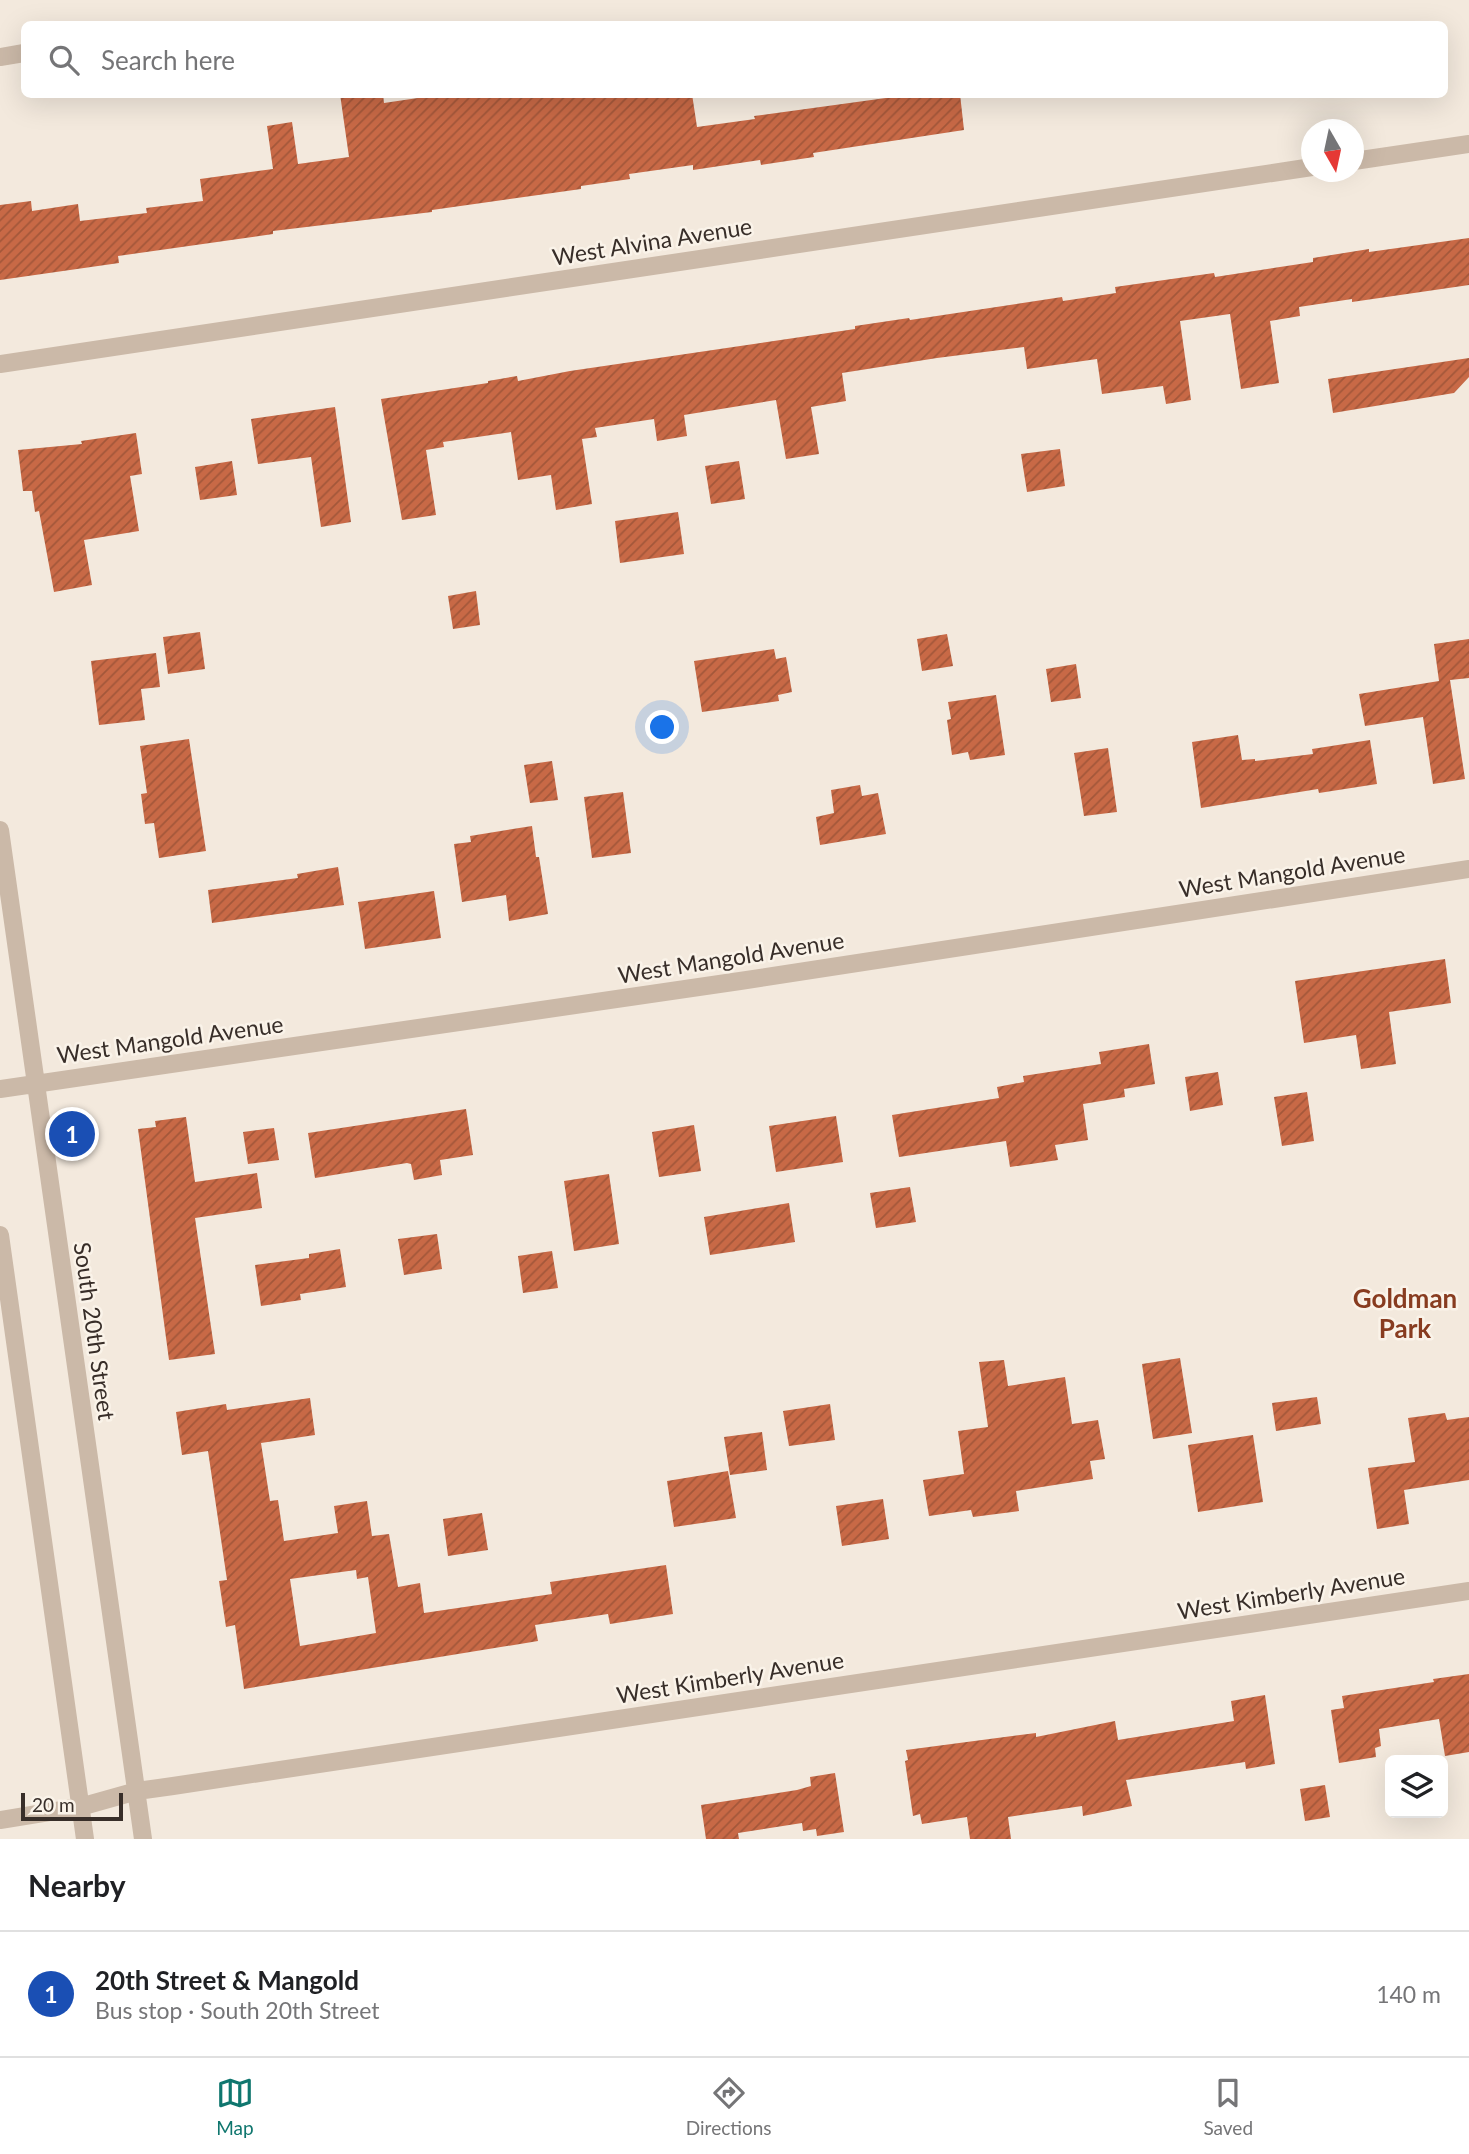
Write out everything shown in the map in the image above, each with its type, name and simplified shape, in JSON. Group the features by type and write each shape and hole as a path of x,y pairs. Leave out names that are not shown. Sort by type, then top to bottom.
{"street":[{"path":"0,57 21,54"},
{"path":"1364,159 1469,144"},
{"name":"West Alvina Avenue","path":"0,364 1301,169"},
{"name":"South 20th Street","path":"0,830 143,1839"},
{"name":"West Mangold Avenue","path":"0,1089 740,981 1469,869"},
{"path":"0,1235 85,1839"},
{"name":"West Kimberly Avenue","path":"0,1820 80,1807 136,1791 1469,1591"}],"building":[{"path":"341,98 383,98 384,103 418,98 693,98 697,127 755,119 754,116 886,98 960,98 964,130 813,153 814,157 761,165 760,160 693,170 693,165 629,174 630,179 581,186 581,189 432,212 273,231 273,234 118,256 119,263 0,280 0,205 31,201 32,211 78,204 80,221 147,213 146,208 203,201 200,179 273,169 267,126 292,122 298,164 349,157"},
{"path":"1469,238 1469,285 1299,307 1300,316 1270,321 1279,383 1241,389 1230,314 1180,321 1191,400 1166,404 1163,386 1102,394 1097,359 1027,369 1024,347 937,358 842,373 846,401 811,407 819,454 786,459 776,400 684,415 687,436 657,441 654,419 595,428 597,437 582,439 592,504 556,510 551,475 518,480 511,432 443,442 444,447 426,450 436,515 402,520 381,399 517,376 518,381 855,329 855,326 909,318 910,320 1062,297 1063,301 1116,293 1115,287 1214,273 1215,277 1313,262 1313,258 1369,249 1369,252"},
{"path":"1469,358 1469,377 1454,393 1333,413 1328,379"},
{"path":"335,407 351,522 321,527 311,457 258,464 251,419"},
{"path":"136,433 142,474 130,476 139,531 84,540 92,585 54,592 39,511 35,512 32,491 23,491 18,450 82,444 81,441"},
{"path":"1060,449 1065,486 1027,492 1021,454"},
{"path":"232,461 237,495 200,500 195,467"},
{"path":"739,461 745,499 711,504 705,466"},
{"path":"678,512 684,554 620,563 615,521"},
{"path":"476,591 480,625 453,629 448,596"},
{"path":"200,632 205,669 168,674 163,637"},
{"path":"947,634 953,666 922,671 917,639"},
{"path":"1469,639 1469,678 1450,680 1465,779 1433,784 1423,717 1365,726 1359,694 1439,681 1434,644"},
{"path":"774,649 776,659 786,657 792,692 778,695 779,701 702,712 694,661"},
{"path":"156,653 160,687 141,689 145,720 99,725 91,661"},
{"path":"1076,664 1081,698 1051,702 1046,669"},
{"path":"996,695 1005,755 970,760 968,752 952,755 947,720 951,719 948,702"},
{"path":"1238,735 1242,760 1255,761 1313,754 1312,749 1370,740 1377,784 1319,793 1318,789 1201,808 1192,742"},
{"path":"189,739 206,851 159,858 154,823 145,824 141,794 147,793 140,746"},
{"path":"1108,748 1117,812 1084,816 1074,753"},
{"path":"552,761 558,800 530,803 524,765"},
{"path":"860,785 862,796 878,793 886,834 820,845 816,817 834,813 831,790"},
{"path":"623,792 631,853 592,858 584,797"},
{"path":"532,826 548,914 509,921 506,895 462,902 454,844 471,842 470,836"},
{"path":"338,867 344,905 212,923 208,890 298,878 297,874"},
{"path":"434,891 441,938 365,949 358,902"},
{"path":"1445,959 1451,1003 1389,1012 1396,1064 1361,1069 1356,1035 1304,1043 1295,981"},
{"path":"1149,1044 1155,1084 1124,1089 1125,1097 1083,1104 1088,1140 1055,1145 1058,1160 1010,1167 1006,1141 899,1157 892,1115 999,1098 997,1087 1024,1082 1023,1076 1101,1064 1099,1052"},
{"path":"1218,1072 1223,1105 1190,1111 1185,1077"},
{"path":"1307,1092 1314,1141 1282,1146 1274,1097"},
{"path":"466,1109 473,1155 440,1160 442,1175 414,1180 411,1164 407,1163 315,1178 308,1133"},
{"path":"836,1116 843,1162 776,1172 769,1126"},
{"path":"186,1117 195,1182 257,1173 262,1208 195,1218 215,1354 169,1360 138,1129 156,1127 155,1121"},
{"path":"694,1125 701,1171 659,1177 652,1132"},
{"path":"274,1128 279,1160 248,1164 243,1132"},
{"path":"609,1174 619,1244 574,1251 564,1181"},
{"path":"910,1187 916,1222 876,1228 870,1193"},
{"path":"789,1203 795,1242 710,1255 704,1217"},
{"path":"437,1234 442,1269 404,1275 398,1239"},
{"path":"340,1249 346,1287 300,1294 301,1300 261,1306 255,1265 309,1258 309,1254"},
{"path":"552,1251 558,1288 523,1293 518,1256"},
{"path":"1180,1358 1192,1433 1153,1439 1142,1364"},
{"path":"1004,1360 1008,1386 1065,1377 1072,1424 1098,1420 1105,1459 1090,1461 1093,1479 1016,1491 1019,1511 973,1517 971,1510 929,1516 923,1480 964,1474 958,1431 988,1427 979,1362"},
{"path":"1317,1397 1321,1424 1276,1431 1272,1403"},
{"path":"310,1398 315,1435 261,1443 270,1501 278,1500 284,1541 338,1533 334,1506 367,1501 372,1536 389,1534 398,1587 420,1583 424,1613 552,1594 550,1582 666,1565 673,1614 610,1624 608,1614 535,1625 538,1641 244,1689 235,1625 226,1627 219,1581 227,1580 208,1451 182,1455 176,1412 226,1404 227,1410","holes":["356,1570 357,1579 368,1577 376,1633 300,1646 290,1579"]},
{"path":"830,1404 835,1440 789,1446 783,1411"},
{"path":"1445,1413 1447,1420 1469,1417 1469,1480 1404,1490 1409,1524 1377,1529 1368,1468 1415,1462 1408,1418"},
{"path":"762,1432 767,1470 730,1475 724,1437"},
{"path":"1253,1435 1263,1502 1198,1512 1188,1445"},
{"path":"728,1471 736,1518 674,1527 667,1481"},
{"path":"883,1499 889,1539 842,1546 836,1506"},
{"path":"482,1513 488,1550 448,1556 443,1519"},
{"path":"1469,1674 1469,1752 1445,1755 1439,1719 1379,1729 1381,1746 1375,1748 1376,1757 1339,1763 1331,1710 1344,1708 1342,1696 1434,1682 1433,1679"},
{"path":"1265,1695 1275,1764 1246,1769 1245,1762 1126,1780 1132,1806 1083,1816 1082,1806 1008,1817 1011,1839 970,1839 967,1817 922,1824 920,1814 913,1816 905,1761 908,1760 906,1750 1036,1733 1036,1737 1115,1721 1118,1740 1234,1721 1231,1701"},
{"path":"835,1773 844,1832 817,1836 816,1829 803,1831 802,1823 738,1833 739,1839 706,1839 701,1805 797,1790 811,1786 810,1777"},
{"path":"1325,1785 1330,1817 1305,1821 1300,1789"}],"place":[{"name":"20th Street & Mangold","path":"72,1134"}],"district":[{"name":"Goldman Park","path":"1405,1313"}]}
